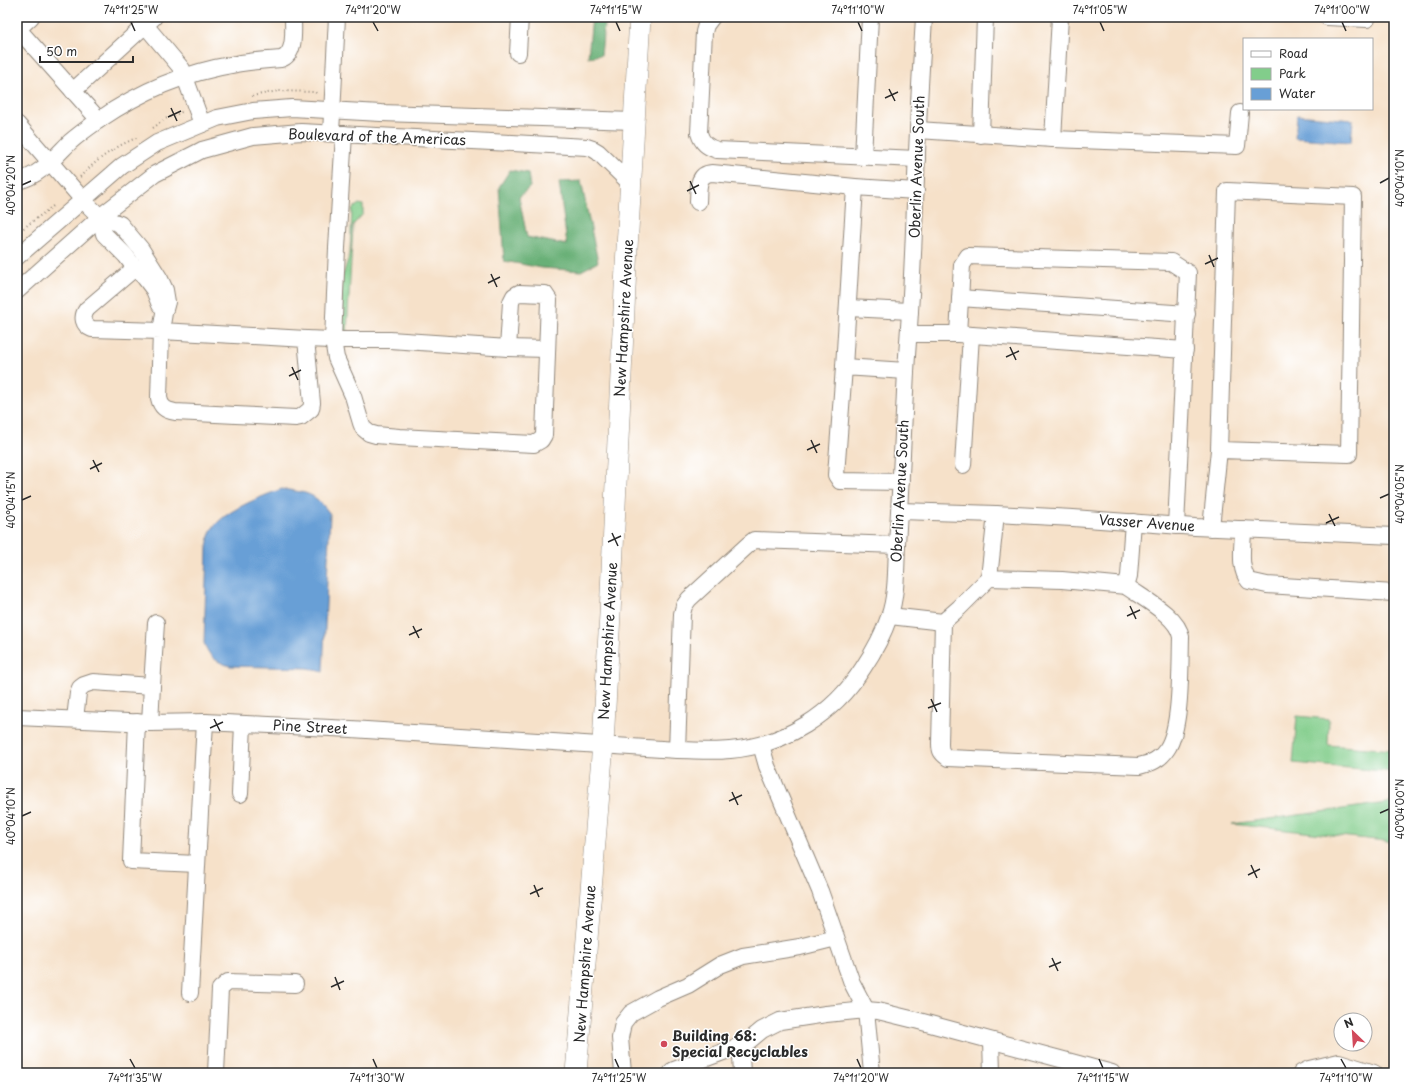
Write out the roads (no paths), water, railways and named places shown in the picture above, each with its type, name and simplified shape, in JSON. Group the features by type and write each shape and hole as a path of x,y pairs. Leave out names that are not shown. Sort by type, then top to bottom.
{"main road":[{"name":"New Hampshire Avenue","path":"576,1073 603,744 640,17"}],"street":[{"path":"31,17 18,30 99,120"},
{"path":"17,181 35,174 72,141 99,120 126,102 152,90 186,77 236,64 285,58 289,55 292,44 293,17"},
{"path":"337,17 333,110 338,134 337,248 333,340 336,358 353,396 361,424 369,433 376,435 526,444 538,443 544,435 550,302 548,297 543,294 519,293 512,298 508,348"},
{"path":"518,53 520,17"},
{"path":"712,17 706,24 704,32 699,133 704,144 717,150 917,159"},
{"path":"863,157 870,17"},
{"path":"981,135 985,17"},
{"path":"1054,139 1060,17"},
{"path":"1327,17 1367,19 1367,17"},
{"name":"Oberlin Avenue South","path":"603,744 677,750 729,750 761,745 777,740 808,725 842,695 863,668 881,637 890,616 895,579 900,511 916,191 920,18"},
{"path":"73,91 149,21 186,77 202,124"},
{"name":"Boulevard of the Americas","path":"17,257 122,166 157,143 217,118 253,111 292,108 397,114 634,122"},
{"path":"918,130 1054,139 1237,146 1240,113"},
{"path":"17,124 83,200 100,217 120,224 141,249 156,271 165,290 168,302 164,313 161,331 159,398 160,404 164,408 175,412 301,417 311,409 312,403 306,339"},
{"name":"Boulevard of the Americas","path":"17,292 100,217 155,174 202,150 253,136 301,132 587,147 598,152 631,184"},
{"path":"698,202 700,180 702,176 706,174 737,175 855,187 916,191"},
{"path":"855,187 836,475 840,481 901,482"},
{"path":"1211,528 1219,450 1228,191 1353,197 1349,454 1219,450"},
{"path":"100,217 104,234 126,256 134,268 145,278 154,290 164,313"},
{"path":"962,465 964,335 960,298 962,265 968,256 1171,262 1188,273 1176,526"},
{"path":"134,268 84,313 84,321 88,327 92,329 333,340 390,340 508,348 547,349"},
{"path":"960,298 1187,314"},
{"path":"848,308 910,311"},
{"path":"909,334 964,335 1185,350"},
{"path":"844,367 906,371"},
{"name":"Vasser Avenue","path":"900,511 996,514 1211,528 1394,536"},
{"path":"890,616 942,622 959,608 989,578 996,514"},
{"path":"1126,586 1129,576 1133,522"},
{"path":"1243,529 1242,557 1244,575 1249,581 1267,585 1394,594"},
{"path":"677,750 682,614 684,606 689,599 754,540 897,545"},
{"path":"942,622 940,750 942,754 948,758 1139,766 1155,762 1168,749 1175,730 1178,711 1181,637 1178,626 1172,618 1126,586 1062,580 989,578"},
{"path":"156,623 152,686 144,722 130,860 197,864"},
{"path":"75,719 78,693 80,688 84,685 93,682 152,686"},
{"name":"Pine Street","path":"17,717 144,722 205,722 603,744"},
{"path":"190,993 205,722"},
{"path":"240,794 243,724"},
{"path":"761,745 767,766 820,891 852,983 866,1010 872,1073"},
{"path":"623,1073 620,1038 623,1023 631,1013 658,998 688,985 720,965 743,956 800,947 836,938"},
{"path":"216,1073 220,989 228,982 295,984"},
{"path":"671,1073 674,1070 745,1044 762,1030 780,1021 866,1010 878,1011 912,1019 1112,1073"},
{"path":"991,1041 992,1073"},
{"path":"742,1073 741,1056 745,1044"},
{"path":"1301,1073 1309,1069 1339,1062 1374,1073"}],"water":[{"path":"1297,115 1353,120 1351,142 1295,138"},
{"path":"282,489 304,493 315,497 330,514 323,672 308,668 230,666 211,656 204,643 207,548 210,533 222,519 231,512 263,496"}],"place":[{"name":"Building 68: Special Recyclables","path":"664,1044"}]}
